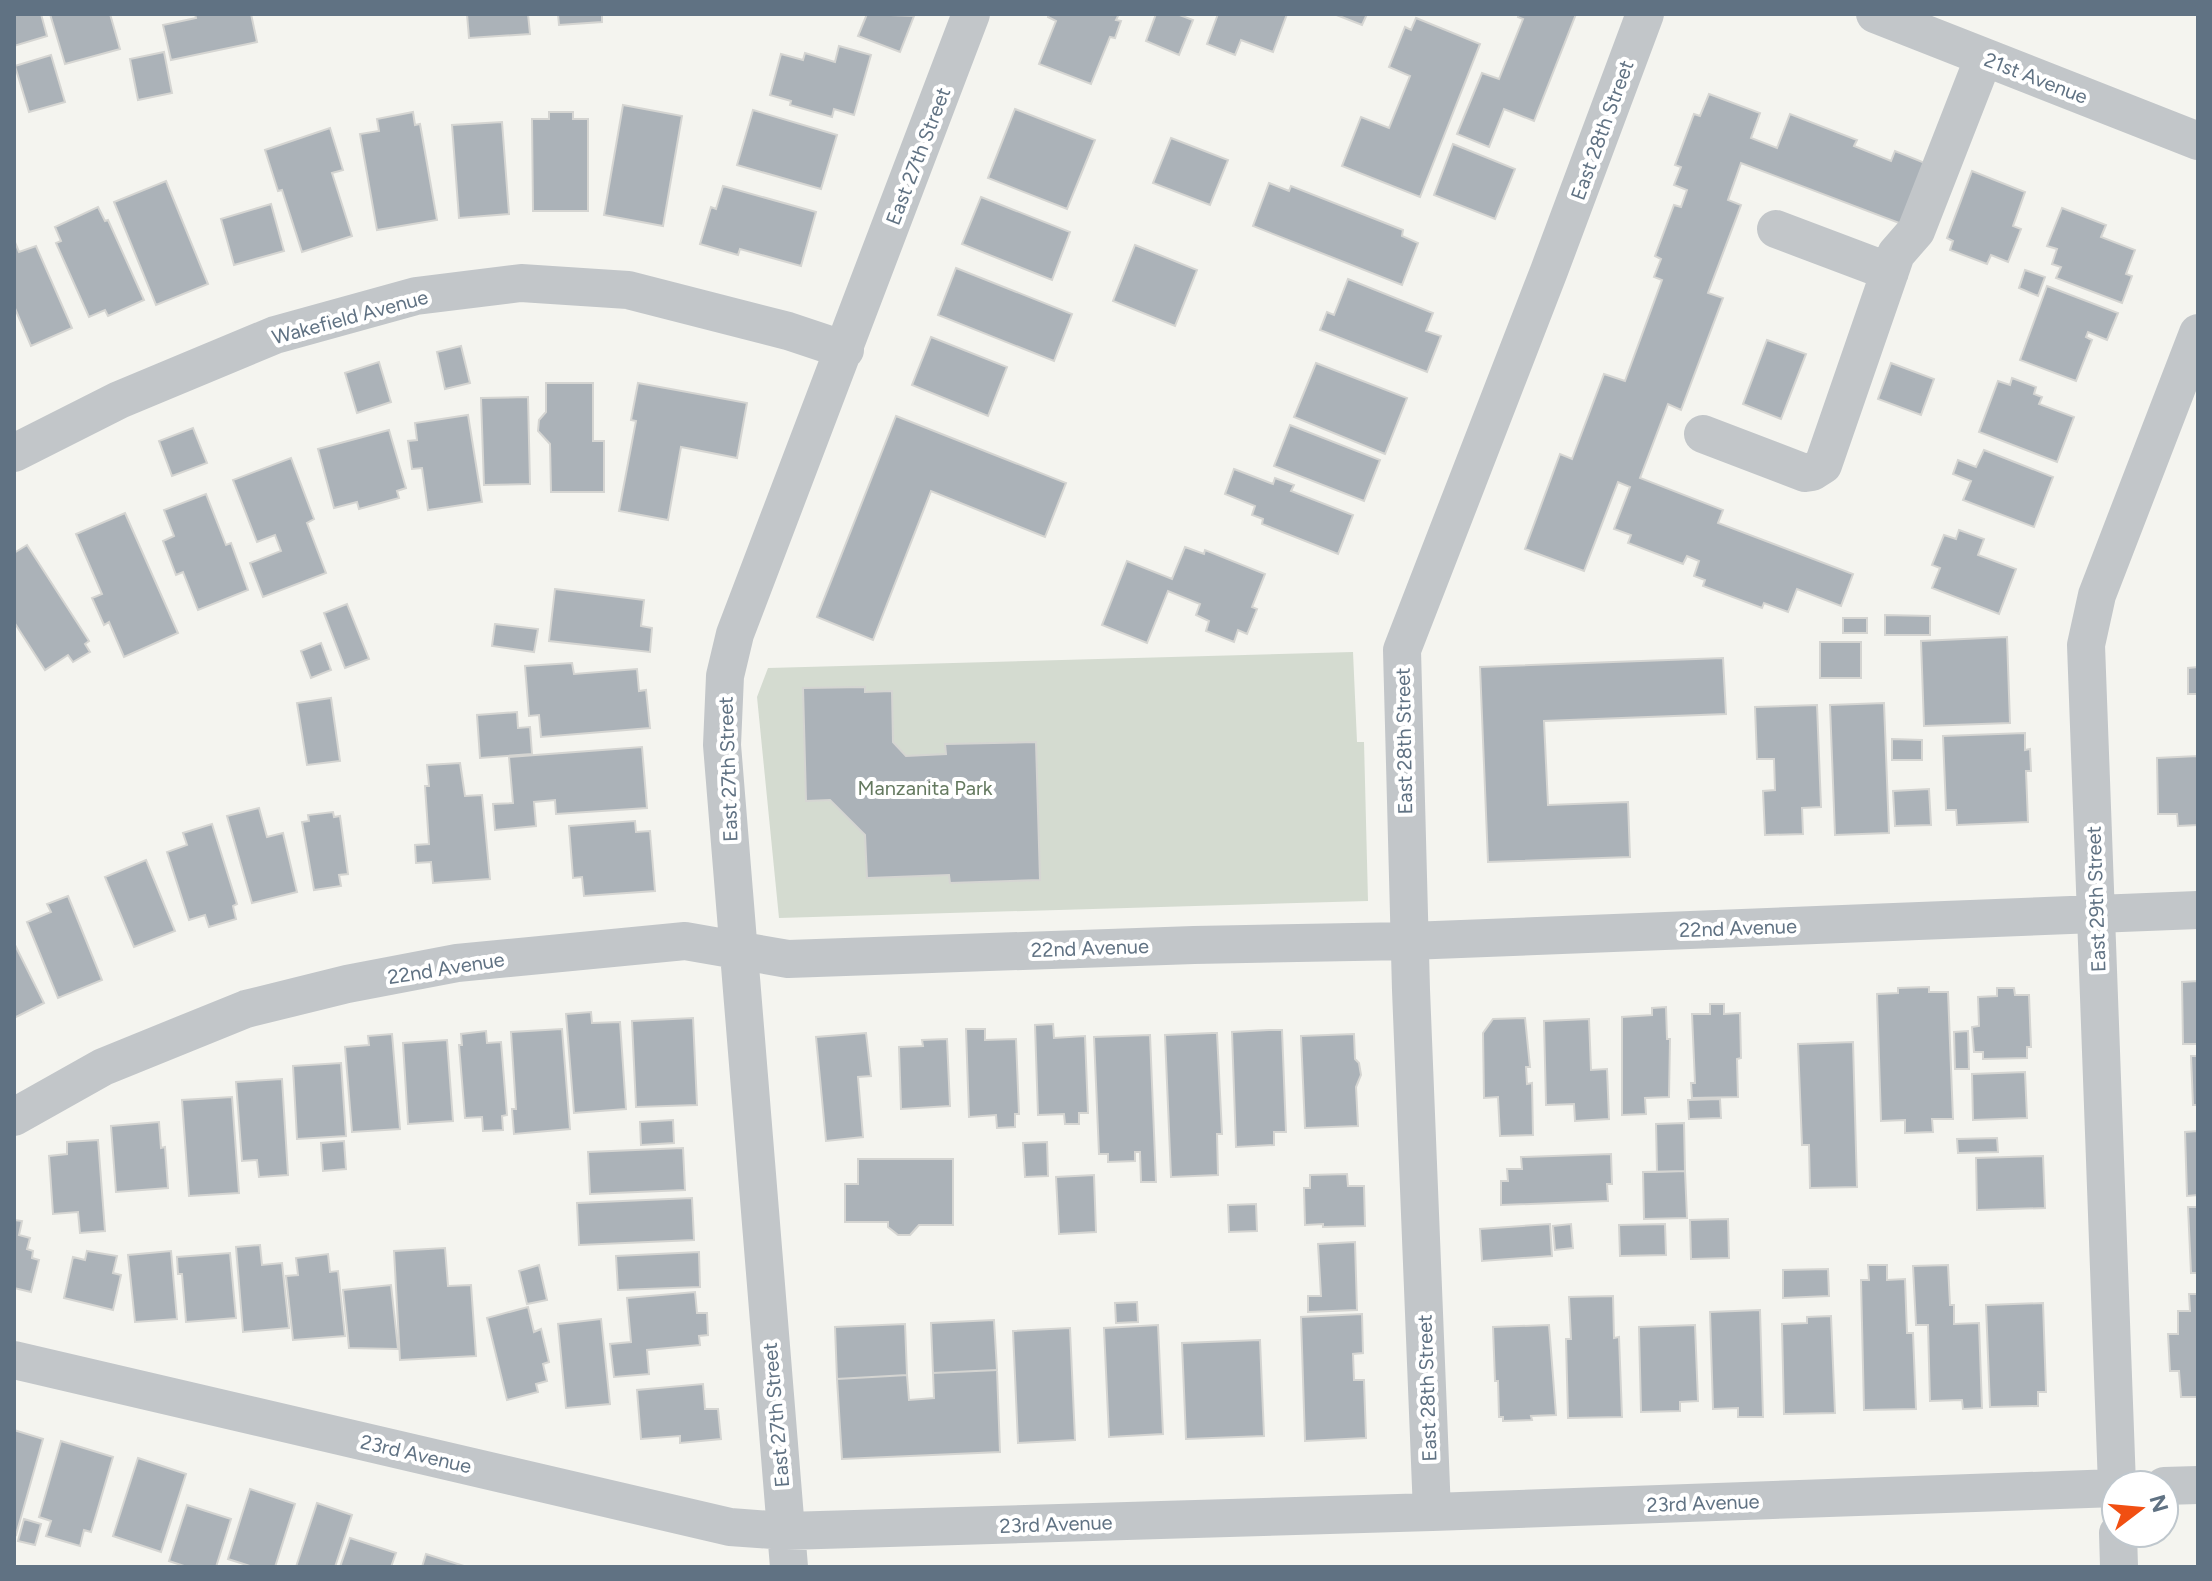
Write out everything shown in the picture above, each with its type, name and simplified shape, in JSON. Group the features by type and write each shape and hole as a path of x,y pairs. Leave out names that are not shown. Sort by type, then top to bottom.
{"street":[{"name":"East 27th Street","path":"787,1549 722,745 725,676 735,634 971,14"},
{"name":"East 28th Street","path":"1432,1512 1409,941 1402,650 1645,14"},
{"name":"21st Avenue","path":"1875,14 2198,141"},
{"path":"1703,434 1805,473 1823,465 1896,254 1916,231 1984,57"},
{"path":"1776,229 1890,272"},
{"name":"Wakefield Avenue","path":"14,453 119,400 275,335 416,296 521,283 628,290 788,331 845,350"},
{"name":"East 29th Street","path":"2115,1469 2086,645 2097,595 2198,333"},
{"name":"22nd Avenue","path":"14,1117 103,1067 246,1009 347,984 457,963 685,941 788,959 1409,941 2198,910"},
{"name":"23rd Avenue","path":"14,1360 730,1527 787,1549 1432,1512 2100,1487"}],"green space":[{"name":"Manzanita Park","path":"1353,652 1357,742 1364,742 1368,901 779,918 757,697 768,668"}],"building":[{"path":"14,14 41,14 47,36 14,46"},
{"path":"50,14 110,14 120,49 65,64"},
{"path":"195,14 251,14 257,42 171,60 163,25 196,18"},
{"path":"467,14 528,14 530,34 469,38"},
{"path":"558,14 602,14 602,22 559,25"},
{"path":"867,14 914,16 900,52 858,36"},
{"path":"1049,14 1119,14 1116,20 1121,21 1115,38 1110,37 1091,84 1039,64 1056,21 1048,17"},
{"path":"1156,14 1177,14 1193,20 1179,55 1146,41"},
{"path":"1218,14 1287,14 1273,52 1241,40 1235,55 1207,44"},
{"path":"1334,14 1367,14 1362,25"},
{"path":"1519,14 1576,14 1534,121 1504,109 1489,147 1457,134 1482,73 1499,79 1523,19 1518,17"},
{"path":"1416,18 1480,44 1420,197 1342,166 1361,117 1389,128 1410,76 1389,67 1405,27 1411,30"},
{"path":"839,46 871,55 854,115 834,109 832,117 790,105 791,101 770,95 781,54 803,60 805,53 835,62"},
{"path":"164,52 172,93 138,100 130,59"},
{"path":"51,55 65,102 29,112 15,66"},
{"path":"1709,94 1760,113 1751,138 1777,148 1790,114 1857,140 1854,146 1891,161 1895,151 1930,165 1907,226 1741,163 1728,200 1741,205 1708,293 1723,298 1681,410 1668,404 1640,478 1723,510 1718,523 1853,574 1841,606 1797,589 1788,612 1764,603 1762,608 1703,586 1705,580 1694,576 1699,561 1687,556 1683,564 1628,543 1631,535 1614,529 1630,487 1618,482 1584,571 1525,549 1560,454 1572,459 1604,374 1625,381 1662,280 1654,277 1661,259 1655,256 1674,205 1681,207 1687,190 1674,185 1681,167 1675,165 1694,114 1700,116"},
{"path":"623,105 682,116 663,226 604,215"},
{"path":"1015,109 1095,140 1067,209 988,178"},
{"path":"753,110 837,135 821,189 737,165"},
{"path":"413,112 415,125 420,124 437,220 377,230 360,134 379,131 377,119"},
{"path":"549,112 573,112 573,119 588,119 588,211 533,211 532,119 549,119"},
{"path":"502,122 509,214 459,218 452,125"},
{"path":"330,128 343,170 332,173 352,236 302,252 265,150"},
{"path":"1171,138 1228,160 1210,205 1153,183"},
{"path":"1453,144 1515,169 1495,219 1434,195"},
{"path":"1972,171 2025,192 2013,226 2021,229 2008,262 1991,255 1987,264 1950,250 1953,241 1947,238"},
{"path":"166,181 208,284 156,305 114,202"},
{"path":"1269,183 1289,191 1291,186 1403,230 1402,236 1418,243 1402,285 1253,226"},
{"path":"723,186 816,212 801,266 740,249 738,255 700,244 711,207 716,209"},
{"path":"981,197 1070,232 1052,280 962,244"},
{"path":"271,204 284,251 234,265 221,219"},
{"path":"98,207 105,221 108,220 144,300 108,316 105,310 89,317 56,243 61,241 55,227"},
{"path":"2062,208 2106,225 2101,237 2135,250 2126,274 2132,276 2122,303 2056,278 2061,267 2052,264 2057,249 2047,246"},
{"path":"14,240 19,252 36,246 72,328 31,346 14,306"},
{"path":"1135,245 1197,270 1175,326 1113,301"},
{"path":"956,268 1072,314 1054,361 938,315"},
{"path":"2025,270 2045,277 2038,296 2019,288"},
{"path":"1348,279 1433,313 1426,331 1441,336 1427,372 1320,330 1327,312 1334,315"},
{"path":"2047,286 2118,313 2107,340 2088,332 2086,337 2092,340 2076,381 2020,360"},
{"path":"931,337 1007,367 988,416 912,385"},
{"path":"1767,340 1806,354 1781,419 1743,404"},
{"path":"461,346 470,383 445,389 437,352"},
{"path":"379,362 391,402 357,413 345,373"},
{"path":"1316,363 1407,398 1385,454 1294,417"},
{"path":"1891,363 1934,379 1921,415 1878,399"},
{"path":"2012,378 2036,387 2034,394 2042,397 2039,404 2074,417 2057,462 1979,432 1998,381 2010,385"},
{"path":"546,383 593,383 593,441 604,441 604,492 551,492 550,444 538,431 539,420 546,412"},
{"path":"638,383 747,403 737,458 681,447 668,520 619,511 636,421 631,420"},
{"path":"528,397 530,484 484,485 481,398"},
{"path":"468,415 482,502 428,510 422,468 412,469 408,441 417,440 415,423"},
{"path":"896,416 1066,483 1045,537 931,491 873,640 817,617"},
{"path":"1290,425 1380,460 1364,501 1274,466"},
{"path":"193,428 207,463 172,476 159,441"},
{"path":"389,430 406,488 397,491 399,498 359,509 357,502 334,508 318,449"},
{"path":"1984,450 2053,477 2034,527 1963,500 1971,481 1953,474 1958,460 1976,467"},
{"path":"291,458 314,519 307,523 326,573 263,597 250,563 281,551 275,535 257,542 233,480"},
{"path":"1234,469 1273,484 1275,478 1294,485 1291,491 1353,515 1338,554 1262,524 1263,519 1252,515 1255,506 1225,494"},
{"path":"206,494 226,545 231,543 248,590 198,610 183,572 176,575 163,541 174,536 164,510"},
{"path":"125,513 178,633 124,657 109,622 104,625 92,598 102,594 76,534"},
{"path":"1959,530 1984,539 1978,555 2016,569 1999,614 1932,588 1940,568 1932,565 1944,535 1956,539"},
{"path":"27,545 89,641 85,644 90,652 73,662 68,655 45,670 14,622 14,553"},
{"path":"1185,547 1204,554 1205,550 1265,574 1252,607 1257,609 1247,634 1238,630 1234,642 1206,631 1209,621 1196,615 1200,604 1168,591 1147,643 1102,625 1127,561 1172,579"},
{"path":"555,589 644,600 641,626 652,628 650,652 549,641"},
{"path":"347,604 369,659 345,668 324,613"},
{"path":"1885,615 1930,616 1930,635 1885,635"},
{"path":"1843,618 1867,618 1867,633 1843,633"},
{"path":"495,624 538,629 534,652 492,646"},
{"path":"2007,637 2010,723 1924,726 1921,641"},
{"path":"1820,642 1861,642 1861,678 1820,678"},
{"path":"321,643 331,670 311,678 301,651"},
{"path":"1723,658 1726,714 1544,721 1548,805 1628,802 1630,857 1488,862 1480,667"},
{"path":"572,663 574,674 637,669 639,691 646,690 650,728 541,737 539,715 529,716 525,666"},
{"path":"2198,667 2198,694 2188,694 2188,668"},
{"path":"865,687 865,692 892,691 893,742 906,756 946,754 945,744 1036,742 1040,880 950,883 949,875 867,878 865,835 830,800 806,801 803,688"},
{"path":"331,698 340,761 307,765 297,703"},
{"path":"1884,703 1889,833 1835,835 1830,705"},
{"path":"1817,705 1821,807 1802,808 1803,834 1765,835 1763,791 1775,790 1774,759 1757,759 1755,707"},
{"path":"517,712 518,728 530,727 532,754 480,758 477,715"},
{"path":"2025,733 2025,750 2030,749 2031,771 2026,771 2028,822 1957,825 1956,810 1946,810 1943,736"},
{"path":"1892,739 1922,740 1922,760 1892,760"},
{"path":"642,747 647,808 556,814 555,800 534,802 536,826 495,830 493,804 513,803 509,757"},
{"path":"2198,756 2198,825 2178,826 2177,814 2158,814 2157,758"},
{"path":"460,763 465,796 482,795 490,879 433,883 431,862 416,863 415,845 429,844 425,786 429,786 427,765"},
{"path":"1929,789 1931,825 1895,826 1893,791"},
{"path":"259,808 267,837 283,833 297,892 252,903 227,816"},
{"path":"333,812 334,817 340,816 348,874 339,875 341,886 314,890 302,822 309,821 308,815"},
{"path":"635,821 636,832 650,831 655,891 584,896 582,877 573,878 569,826"},
{"path":"212,824 237,904 233,906 236,919 209,927 205,915 189,920 167,852 187,845 183,833"},
{"path":"146,860 175,931 134,947 105,877"},
{"path":"68,896 102,980 58,998 27,922 51,912 47,904"},
{"path":"14,943 44,1003 14,1018"},
{"path":"2198,981 2198,1044 2183,1044 2182,982"},
{"path":"1929,987 1929,992 1948,992 1953,1119 1932,1119 1933,1132 1905,1133 1905,1120 1881,1121 1877,994 1898,993 1898,988"},
{"path":"1997,988 2014,988 2015,995 2029,995 2031,1047 2027,1047 2027,1058 1983,1059 1983,1052 1974,1052 1972,1027 1979,1026 1978,997 1997,996"},
{"path":"1710,1004 1724,1004 1724,1014 1740,1013 1738,1097 1692,1098 1691,1083 1695,1083 1692,1014 1710,1014"},
{"path":"1666,1007 1667,1039 1670,1039 1669,1097 1645,1098 1646,1114 1622,1115 1622,1017 1652,1015 1652,1008"},
{"path":"591,1012 592,1023 620,1022 626,1109 574,1113 566,1014"},
{"path":"693,1018 697,1105 636,1107 632,1021"},
{"path":"1525,1018 1530,1067 1526,1067 1527,1084 1532,1083 1533,1135 1500,1136 1498,1097 1484,1098 1483,1033 1493,1019"},
{"path":"1589,1019 1591,1070 1607,1069 1609,1119 1575,1121 1574,1104 1546,1105 1544,1021"},
{"path":"1053,1024 1054,1038 1085,1036 1088,1113 1079,1113 1079,1124 1065,1124 1064,1114 1038,1115 1035,1025"},
{"path":"562,1029 570,1129 514,1134 512,1109 516,1109 511,1032"},
{"path":"966,1029 985,1029 985,1040 1016,1039 1019,1114 1015,1114 1015,1127 997,1128 996,1115 969,1117"},
{"path":"1282,1030 1286,1132 1274,1132 1274,1145 1236,1147 1232,1032"},
{"path":"486,1031 487,1043 501,1042 507,1115 502,1116 503,1130 483,1131 482,1117 465,1118 459,1045 462,1045 461,1034"},
{"path":"1968,1031 1969,1069 1955,1069 1954,1032"},
{"path":"866,1033 871,1076 858,1077 863,1137 826,1141 816,1037"},
{"path":"1217,1033 1222,1134 1217,1134 1218,1175 1171,1177 1165,1035"},
{"path":"392,1034 400,1129 352,1132 345,1047 369,1045 368,1036"},
{"path":"1354,1034 1355,1059 1361,1075 1356,1087 1358,1126 1305,1128 1301,1036"},
{"path":"1150,1035 1156,1182 1141,1182 1140,1152 1135,1152 1135,1161 1108,1162 1108,1154 1099,1154 1094,1037"},
{"path":"947,1039 950,1106 901,1109 899,1047 923,1046 922,1040"},
{"path":"447,1040 453,1121 408,1124 403,1043"},
{"path":"1853,1042 1857,1187 1810,1188 1809,1145 1802,1145 1798,1044"},
{"path":"2191,1056 2198,1056 2198,1105 2193,1105"},
{"path":"341,1063 346,1136 297,1139 293,1066"},
{"path":"2025,1072 2027,1118 1973,1120 1972,1074"},
{"path":"282,1079 288,1175 259,1177 257,1160 242,1161 236,1082"},
{"path":"232,1097 239,1193 189,1196 182,1100"},
{"path":"1720,1099 1721,1118 1689,1119 1688,1100"},
{"path":"673,1120 674,1143 641,1145 640,1122"},
{"path":"159,1122 161,1148 165,1147 168,1188 116,1192 111,1126"},
{"path":"1684,1123 1685,1171 1657,1172 1656,1124"},
{"path":"2198,1131 2198,1195 2187,1196 2185,1132"},
{"path":"1997,1138 1998,1152 1958,1153 1957,1139"},
{"path":"98,1140 105,1231 80,1233 78,1212 53,1214 49,1156 67,1154 67,1142"},
{"path":"344,1141 346,1169 323,1171 321,1143"},
{"path":"1047,1142 1048,1176 1025,1177 1023,1143"},
{"path":"683,1148 685,1190 590,1194 588,1152"},
{"path":"1611,1154 1612,1184 1607,1184 1608,1201 1501,1205 1501,1181 1508,1181 1507,1169 1522,1169 1521,1157"},
{"path":"2043,1156 2045,1208 1977,1210 1976,1158"},
{"path":"858,1159 953,1159 953,1225 919,1225 910,1235 898,1235 888,1227 888,1222 845,1222 845,1184 858,1184"},
{"path":"1685,1171 1687,1218 1644,1219 1643,1172"},
{"path":"1347,1174 1348,1186 1364,1186 1365,1226 1305,1225 1304,1188 1310,1188 1310,1175"},
{"path":"1094,1175 1096,1232 1059,1234 1056,1177"},
{"path":"692,1198 694,1240 579,1245 577,1203"},
{"path":"1256,1204 1257,1231 1229,1232 1228,1205"},
{"path":"2188,1207 2198,1207 2198,1273 2191,1273"},
{"path":"1728,1219 1729,1258 1691,1259 1690,1220"},
{"path":"14,1220 22,1221 19,1235 30,1238 27,1249 33,1251 32,1258 39,1260 31,1292 14,1288"},
{"path":"1550,1224 1552,1256 1482,1261 1480,1229"},
{"path":"1571,1224 1573,1248 1555,1250 1553,1226"},
{"path":"1665,1224 1666,1255 1620,1256 1619,1225"},
{"path":"1355,1242 1357,1310 1308,1312 1308,1296 1321,1296 1318,1244"},
{"path":"260,1245 262,1265 282,1263 289,1328 243,1332 236,1247"},
{"path":"445,1248 448,1286 471,1285 476,1356 400,1360 394,1251"},
{"path":"87,1251 117,1256 113,1273 121,1275 113,1310 64,1298 73,1257 85,1260"},
{"path":"171,1251 177,1319 135,1322 128,1255"},
{"path":"699,1252 700,1287 618,1290 616,1256"},
{"path":"230,1253 236,1318 186,1322 182,1274 178,1274 177,1257"},
{"path":"328,1254 330,1272 338,1271 345,1336 293,1340 286,1276 298,1275 296,1258"},
{"path":"539,1265 547,1300 527,1304 519,1271"},
{"path":"1868,1265 1887,1265 1887,1280 1905,1279 1907,1333 1913,1333 1916,1409 1864,1410 1861,1280 1869,1280"},
{"path":"1948,1265 1954,1324 1979,1323 1982,1408 1963,1409 1962,1400 1930,1401 1928,1325 1916,1325 1913,1266"},
{"path":"1828,1269 1829,1296 1783,1298 1783,1270"},
{"path":"391,1285 398,1349 349,1348 343,1290"},
{"path":"695,1292 697,1313 707,1313 708,1335 699,1336 700,1345 647,1350 649,1374 614,1377 610,1344 631,1342 627,1298"},
{"path":"2189,1294 2198,1294 2198,1397 2181,1397 2179,1371 2170,1371 2168,1334 2178,1334 2178,1311 2190,1311"},
{"path":"1613,1296 1614,1338 1619,1337 1622,1417 1568,1418 1566,1339 1571,1339 1569,1297"},
{"path":"1137,1302 1138,1322 1116,1323 1115,1303"},
{"path":"2043,1303 2046,1392 2038,1392 2038,1406 1990,1407 1986,1305"},
{"path":"528,1307 534,1332 541,1329 549,1362 543,1364 547,1381 536,1384 538,1392 507,1400 487,1318"},
{"path":"1760,1310 1763,1417 1738,1417 1738,1408 1713,1409 1710,1312"},
{"path":"1362,1314 1363,1353 1353,1354 1354,1380 1364,1380 1366,1438 1305,1441 1301,1317"},
{"path":"1831,1316 1835,1413 1784,1414 1782,1324 1807,1323 1807,1317"},
{"path":"601,1319 610,1404 566,1408 558,1324"},
{"path":"994,1320 997,1370 933,1373 931,1323"},
{"path":"905,1324 907,1375 837,1379 835,1327"},
{"path":"1158,1325 1163,1434 1109,1437 1104,1328"},
{"path":"1549,1325 1556,1415 1503,1421 1503,1417 1499,1417 1498,1381 1495,1381 1493,1327"},
{"path":"1695,1325 1698,1401 1680,1402 1680,1411 1641,1412 1639,1327"},
{"path":"1070,1328 1075,1440 1018,1443 1013,1331"},
{"path":"1260,1340 1264,1436 1186,1439 1182,1343"},
{"path":"997,1370 1000,1452 842,1459 837,1379 907,1375 909,1400 934,1398 933,1373"},
{"path":"703,1384 705,1409 718,1409 721,1439 680,1443 680,1436 641,1439 637,1390"},
{"path":"14,1430 43,1439 16,1535 14,1534"},
{"path":"61,1441 113,1457 91,1532 84,1530 80,1546 46,1536 51,1521 39,1517"},
{"path":"138,1458 186,1474 161,1552 113,1536"},
{"path":"250,1489 295,1504 275,1567 253,1567 228,1559"},
{"path":"317,1503 352,1515 335,1567 296,1567"},
{"path":"187,1505 231,1519 216,1567 187,1567 169,1561"},
{"path":"24,1519 41,1524 35,1545 18,1541"},
{"path":"350,1538 396,1553 391,1567 340,1567"},
{"path":"426,1554 464,1566 464,1567 422,1567"}]}
